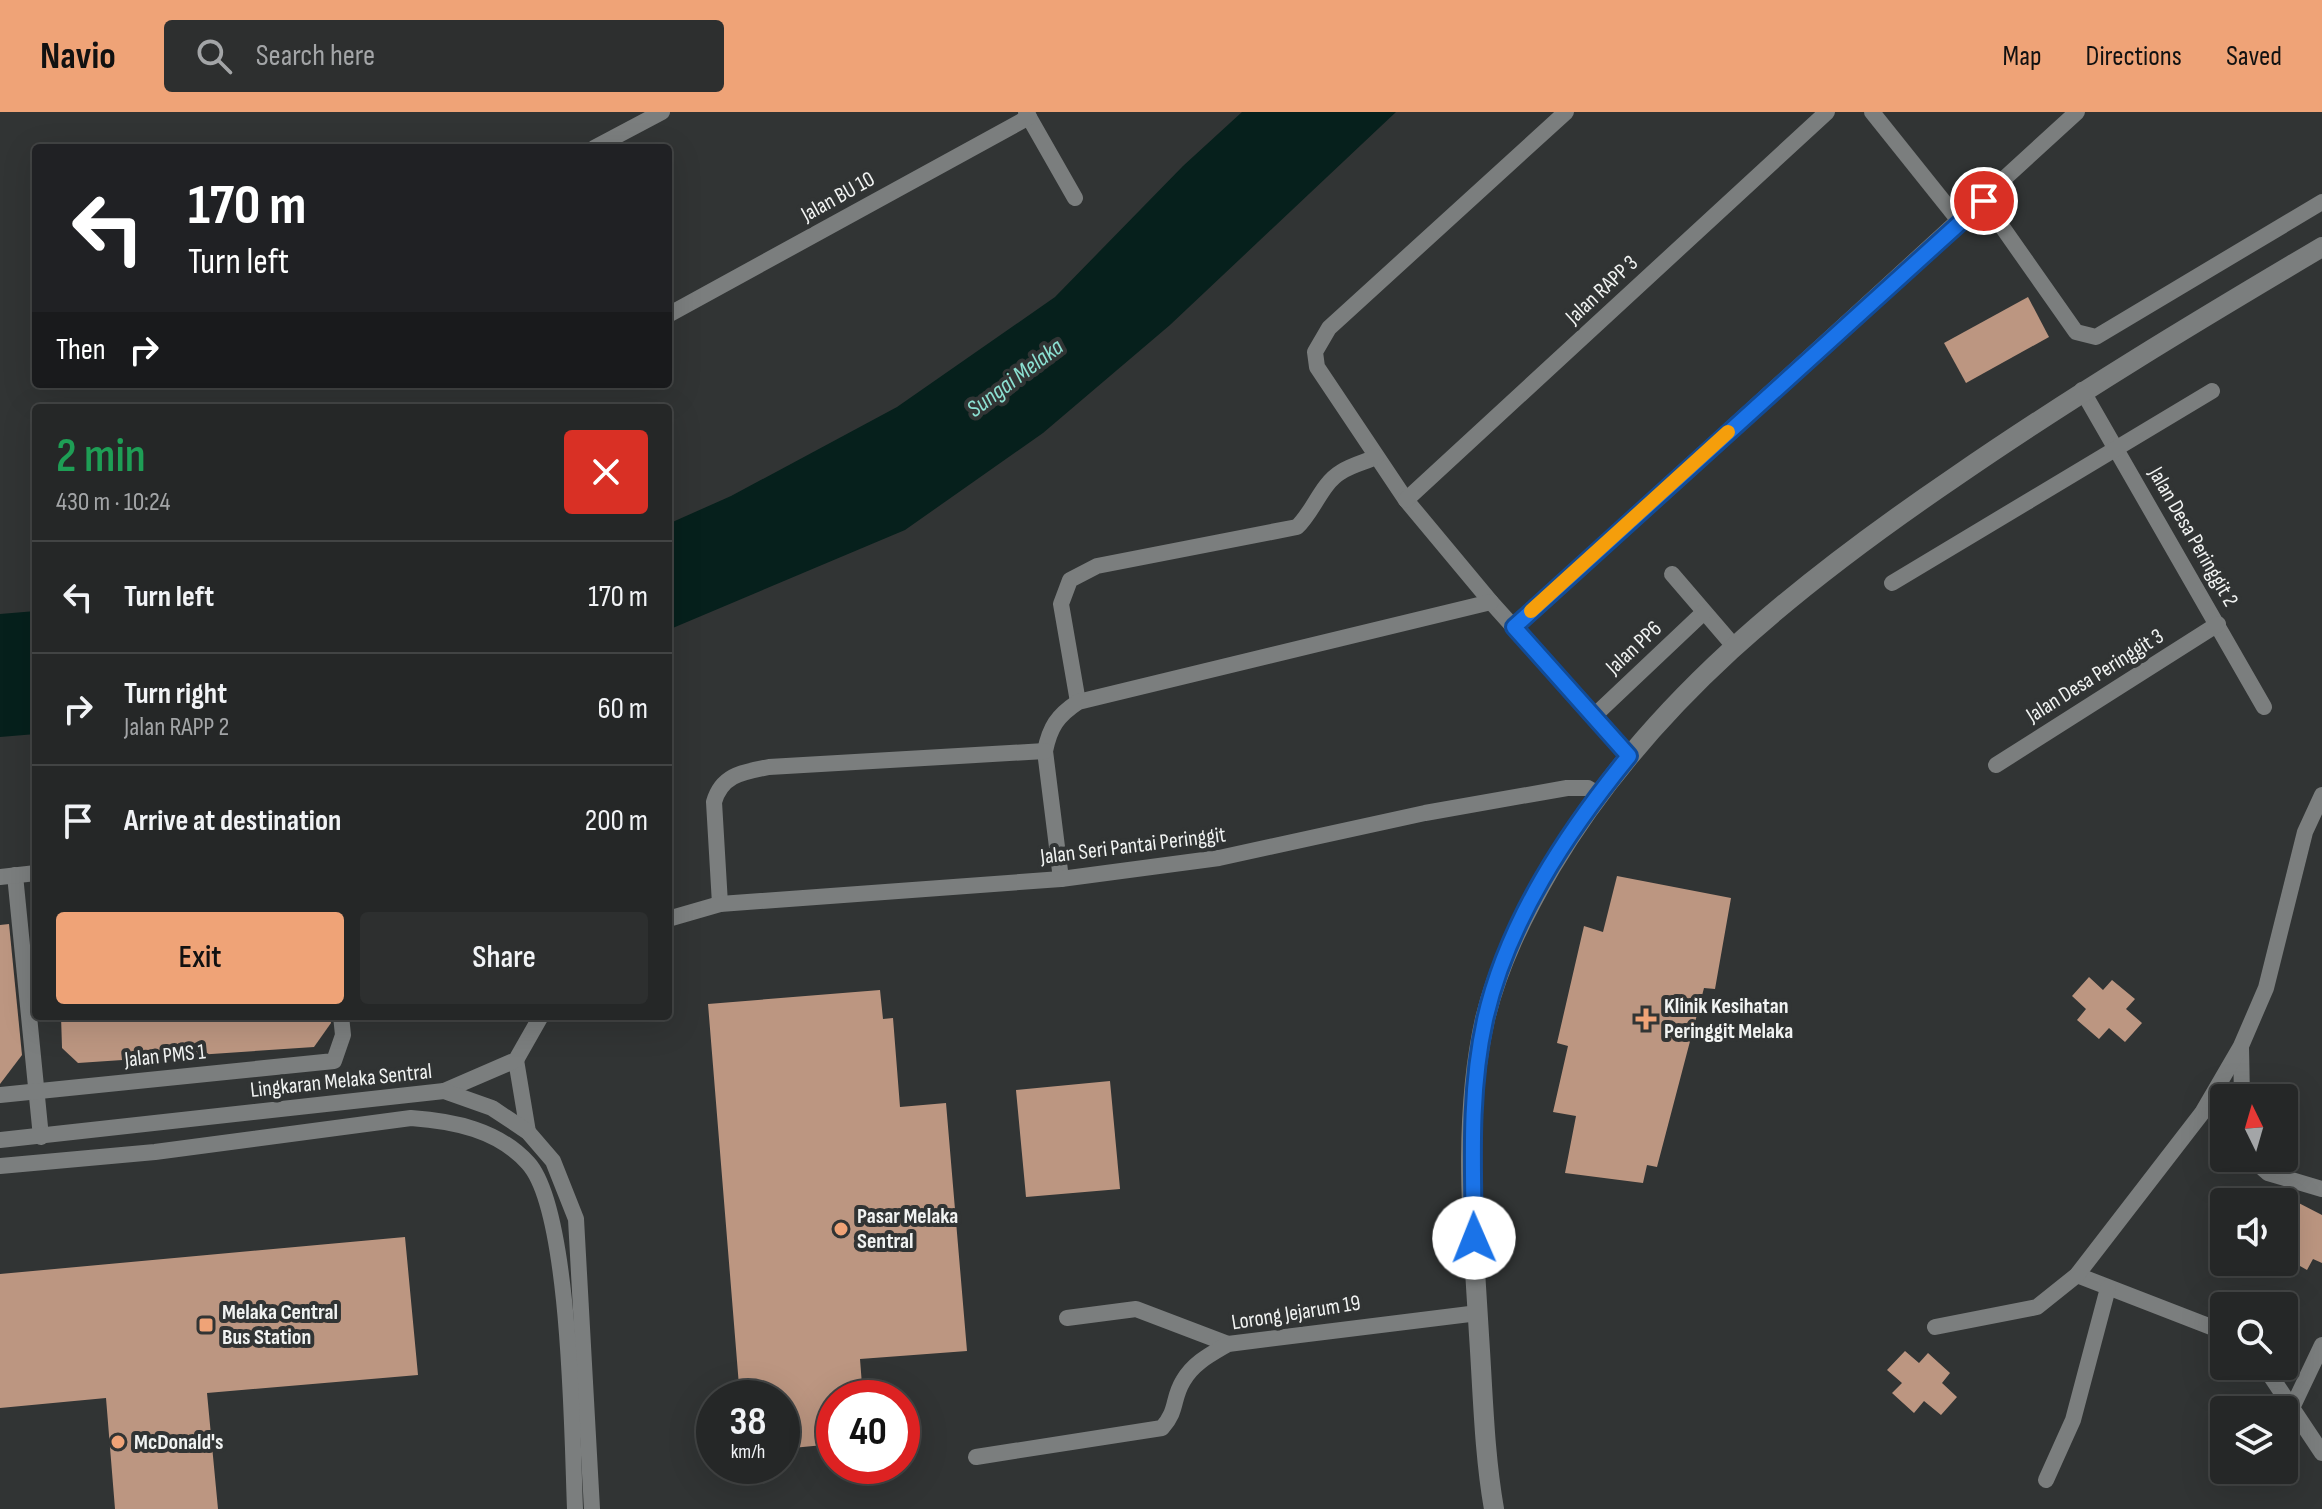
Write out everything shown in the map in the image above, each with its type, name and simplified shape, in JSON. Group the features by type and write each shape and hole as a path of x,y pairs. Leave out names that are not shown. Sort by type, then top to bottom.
{"street":[{"path":"602,144 662,112"},
{"path":"1566,112 1329,328 1315,352 1317,367 1406,500 1491,602 1629,756"},
{"name":"Jalan RAPP 3","path":"1406,500 1827,112"},
{"path":"1872,112 1960,222"},
{"path":"1514,627 1984,201 2077,112"},
{"path":"1028,114 1075,198"},
{"name":"Jalan BU 10","path":"672,313 1028,114"},
{"path":"1984,201 2076,332 2096,337 2322,202"},
{"path":"1494,1509 1487,1472 1472,1131 1485,1019 1519,925 1598,794 1629,756 1733,645 1854,547 2082,390 2322,247"},
{"name":"Jalan Desa Peringgit 2","path":"2082,390 2264,707"},
{"path":"1892,583 2114,447 2212,391"},
{"path":"1078,702 1061,604 1070,580 1097,566 1297,527 1311,513 1323,491 1339,473 1376,457"},
{"path":"1672,574 1733,645"},
{"path":"1061,879 1045,751 1049,730 1059,714 1078,702 1491,602"},
{"name":"Jalan PP6","path":"1594,716 1704,612"},
{"name":"Jalan Desa Peringgit 3","path":"1996,765 2218,624"},
{"path":"720,904 714,802 718,788 729,777 769,767 1045,751"},
{"name":"Jalan Seri Pantai Peringgit","path":"672,918 720,904 1061,879 1219,858 1425,813 1567,788 1588,788 1598,794"},
{"path":"1935,1327 2037,1307 2077,1275 2202,1113 2241,1046 2266,988 2305,832 2322,795"},
{"path":"32,873 7,876 41,1137"},
{"name":"Jalan PMS 1","path":"0,1095 334,1061 343,1035 341,1020"},
{"path":"444,1091 516,1060 539,1020"},
{"path":"2241,1046 2242,1084"},
{"path":"516,1060 528,1132"},
{"name":"Lingkaran Melaka Sentral","path":"0,1140 444,1091 492,1108 528,1132 553,1161 576,1219 592,1509"},
{"name":"Lingkaran Melaka Sentral","path":"0,1166 155,1152 411,1118 441,1120 506,1143 530,1165 556,1229 570,1383 575,1509"},
{"path":"2267,1172 2322,1189"},
{"path":"2077,1275 2210,1327"},
{"path":"2046,1480 2073,1420 2108,1288"},
{"path":"1067,1318 1136,1309 1228,1344"},
{"name":"Lorong Jejarum 19","path":"976,1457 1162,1428 1174,1414 1183,1381 1200,1361 1228,1344 1346,1326 1478,1313"},
{"path":"2298,1396 2322,1345"},
{"path":"2298,1420 2322,1453"}],"water":[{"name":"Sungai Melaka","path":"1242,112 1396,112 1170,325 1043,433 905,530 672,628 672,522 731,496 897,407 1055,297 1183,166"},
{"path":"32,611 32,734 0,737 0,614"}],"building":[{"path":"2028,297 2049,337 1966,383 1944,343"},
{"path":"1617,876 1731,898 1715,989 1704,988 1657,1167 1647,1165 1643,1183 1565,1173 1576,1116 1553,1112 1568,1046 1557,1043 1584,926 1603,932"},
{"path":"9,924 22,1055 0,1084 0,925"},
{"path":"2089,977 2103,990 2112,980 2135,999 2126,1009 2142,1023 2125,1042 2109,1028 2099,1039 2077,1020 2086,1009 2072,996"},
{"name":"Pasar Melaka Sentral","path":"880,990 883,1019 893,1018 900,1107 946,1103 967,1351 860,1359 862,1380 816,1380 816,1446 800,1447 800,1380 739,1380 708,1004"},
{"path":"61,1020 331,1020 331,1023 314,1047 78,1063 62,1048"},
{"path":"1110,1081 1120,1189 1026,1197 1016,1090"},
{"path":"2298,1203 2322,1215 2322,1263 2313,1259 2307,1270 2298,1265"},
{"name":"Melaka Central Bus Station","path":"405,1237 418,1375 207,1393 218,1509 115,1509 106,1398 0,1408 0,1274"},
{"path":"1905,1351 1919,1363 1928,1353 1950,1373 1942,1383 1957,1397 1941,1415 1924,1401 1914,1413 1892,1393 1902,1383 1887,1370"}],"slow traffic":[{"path":"1531,611 1728,432"}],"place":[{"name":"Klinik Kesihatan Peringgit Melaka","path":"1646,1019"},
{"name":"Pasar Melaka Sentral","path":"841,1229"},
{"name":"Melaka Central Bus Station","path":"206,1325"},
{"name":"McDonald's","path":"118,1442"}],"route":[{"path":"1474,1238 1472,1131 1477,1071 1485,1019 1498,976 1529,905 1585,810 1629,756 1514,627 1984,201"}]}
